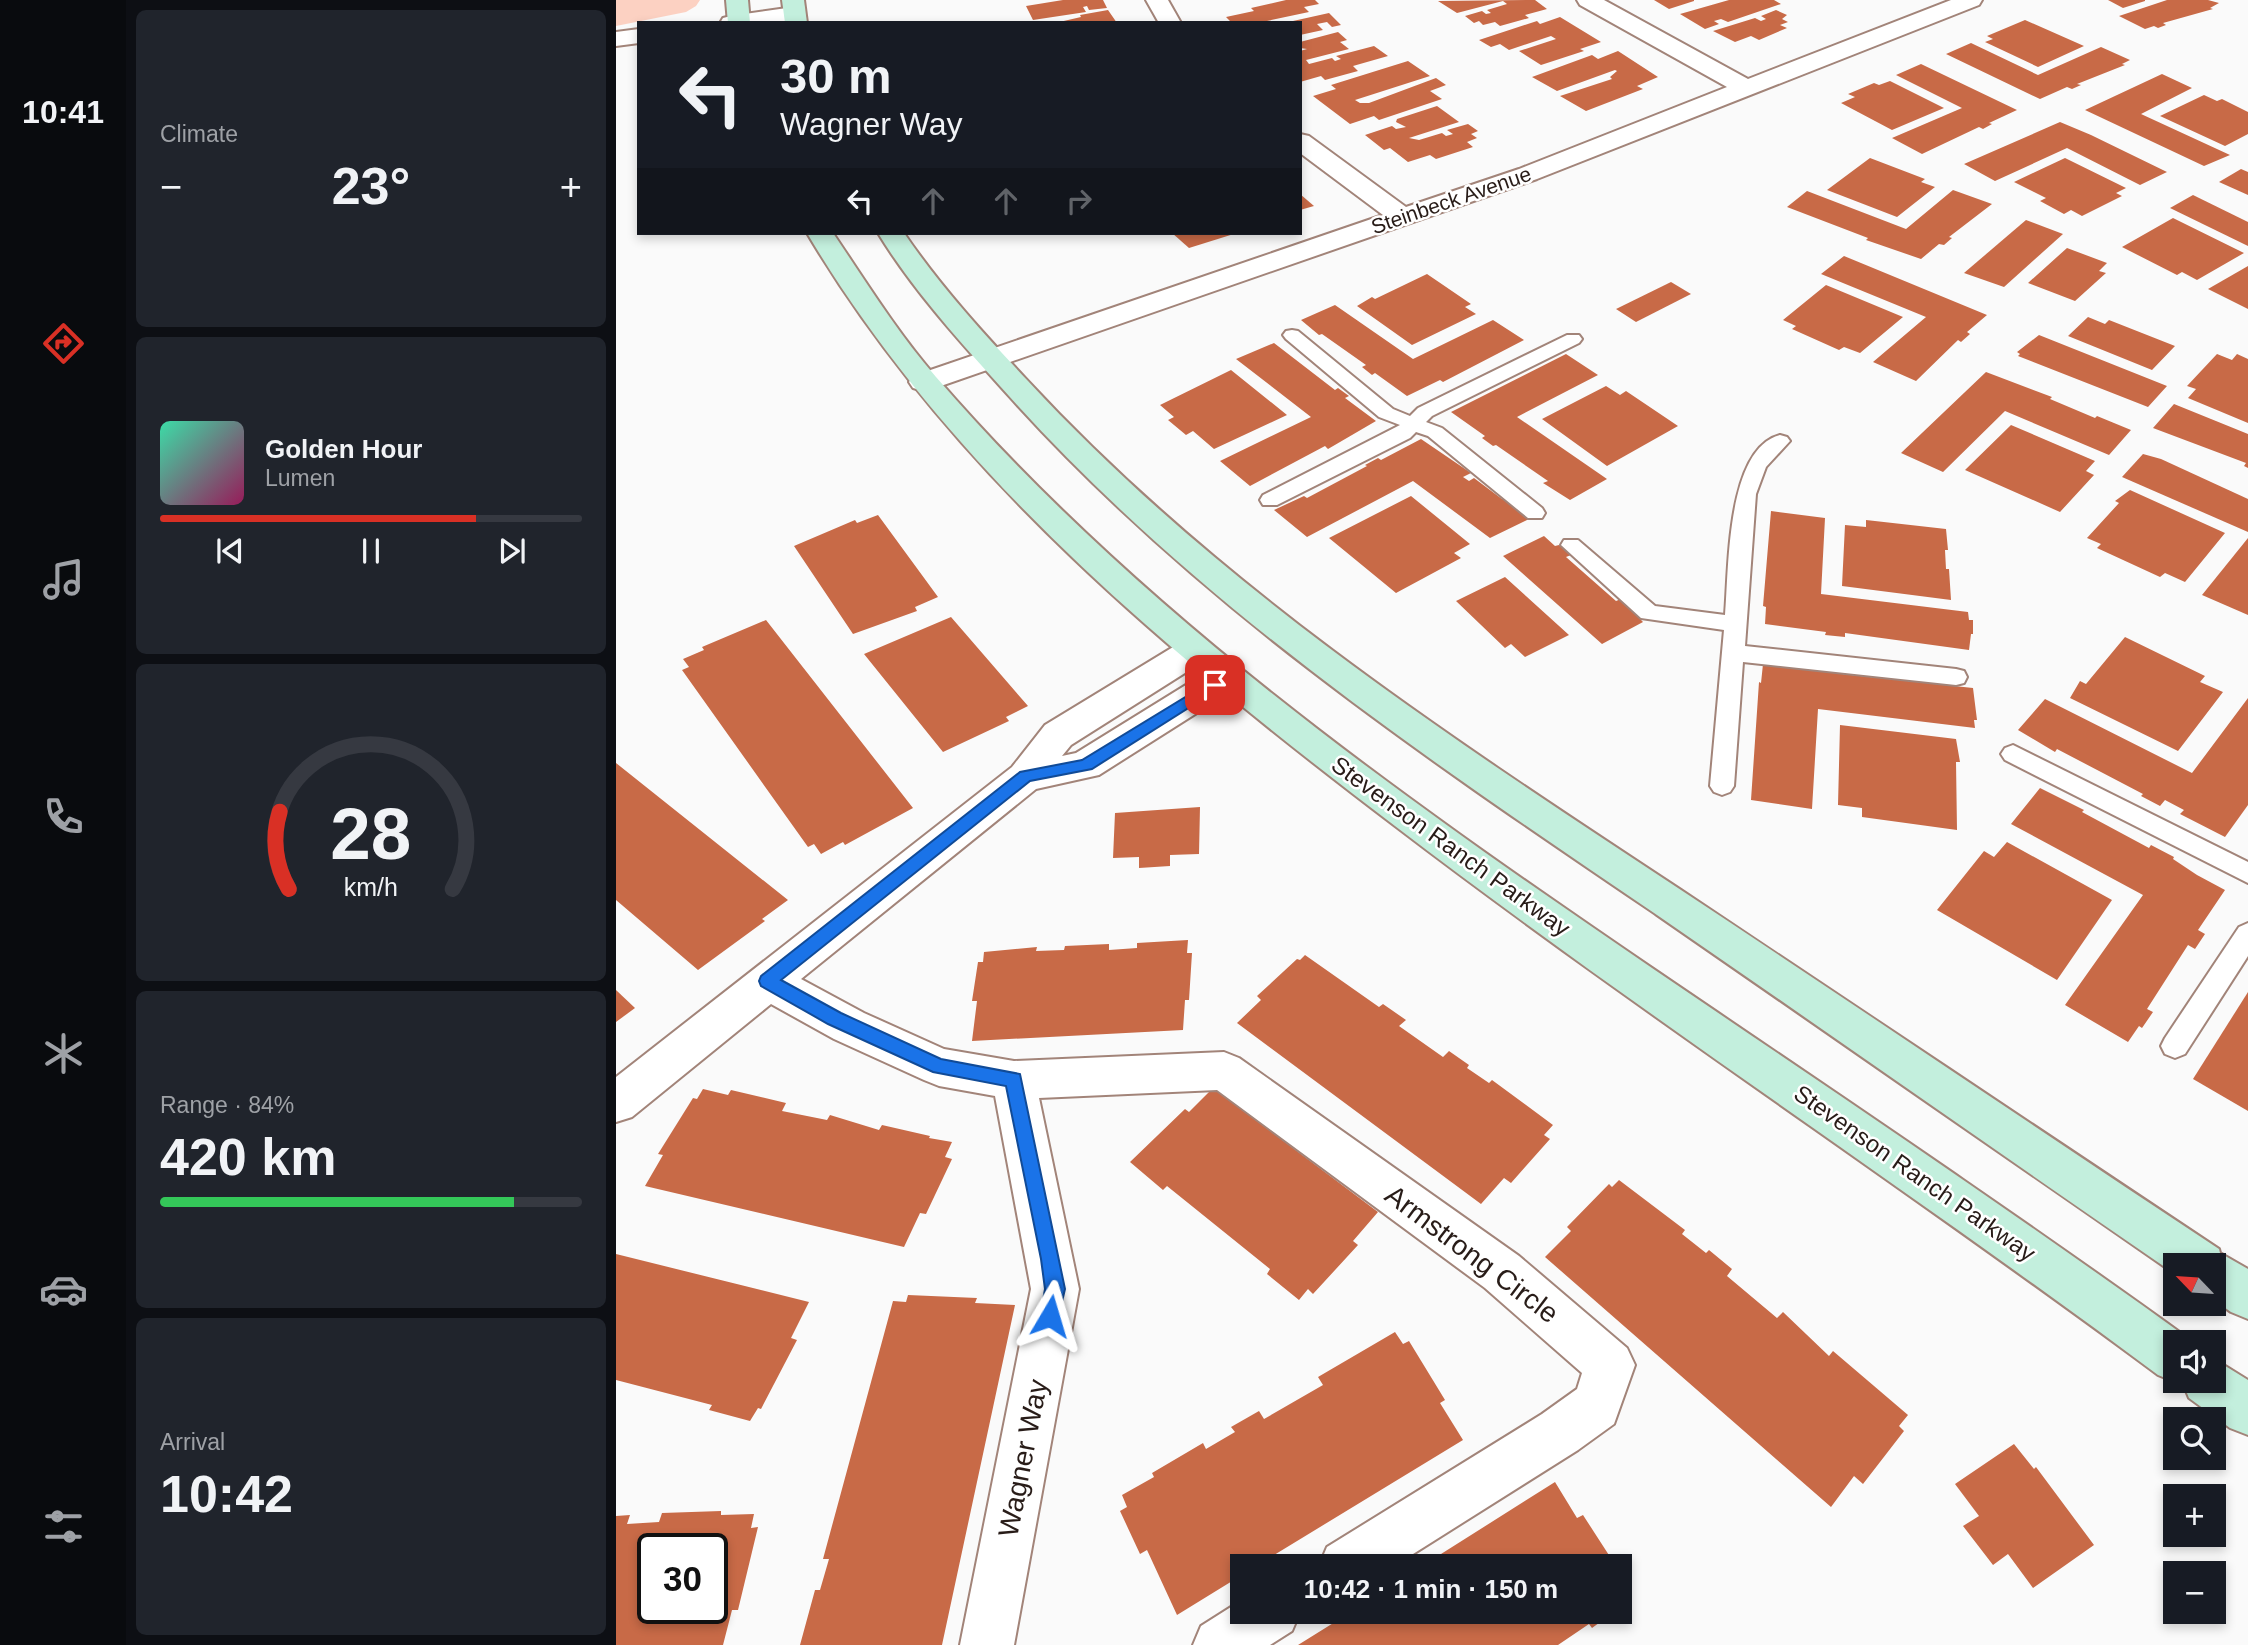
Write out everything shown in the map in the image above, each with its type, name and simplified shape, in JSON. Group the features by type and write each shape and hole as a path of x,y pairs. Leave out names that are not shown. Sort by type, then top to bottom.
{"main road":[{"name":"Stevenson Ranch Parkway","path":"821,235 876,319 924,382 1028,496 1195,650 1280,719 1512,893 2033,1254 2163,1349"},
{"path":"892,235 962,328 1055,430 1205,571 1293,641 1496,786 2184,1253"},
{"path":"2226,1281 2248,1296"},
{"path":"2224,1393 2248,1410"}],"street":[{"path":"1157,0 1169,21"},
{"path":"1588,0 1659,42 1748,89"},
{"name":"Steinbeck Avenue","path":"924,382 1528,173 1971,0"},
{"path":"736,17 794,12"},
{"path":"616,39 637,36"},
{"path":"1302,142 1402,217"},
{"path":"616,1103 1025,776 1058,735 1195,650"},
{"path":"1025,776 1086,765 1228,676"},
{"path":"767,981 820,1012 939,1066 1014,1080"},
{"name":"Armstrong Circle","path":"1014,1080 1224,1071 1502,1272 1610,1365 1596,1406 1560,1432 1365,1554"},
{"name":"Wagner Way","path":"987,1645 1055,1289 1014,1080"},
{"path":"1220,1645 1254,1624"}],"lane":[{"path":"1292,335 1386,413 1435,432 1535,513"},
{"path":"1270,500 1404,434 1425,412 1573,339"},
{"path":"1722,786 1750,475 1756,463 1780,441"},
{"path":"1571,545 1648,613 1736,624"},
{"path":"1733,653 1956,677"},
{"path":"2013,754 2248,873"},
{"path":"2175,1045 2248,934"}],"shaded area":[{"path":"616,0 700,0 686,12 616,26"}],"building":[{"path":"1063,0 1103,0 1107,8 1089,10 1087,6 1083,7 1086,12 1033,20 1026,6"},
{"path":"1286,0 1315,0 1319,4 1304,7 1309,12 1267,21 1230,21 1226,17 1254,11 1251,8"},
{"path":"1535,0 1547,9 1525,15 1529,18 1500,26 1495,22 1483,25 1479,21 1474,23 1465,16 1482,11 1491,13 1487,10 1507,4 1503,1 1457,13 1438,1"},
{"path":"1654,0 1694,0 1694,1 1669,9"},
{"path":"1729,0 1774,0 1781,4 1728,22 1721,19 1714,21 1719,24 1705,29 1680,14"},
{"path":"2108,0 2145,0 2145,1 2123,8"},
{"path":"2167,0 2208,0 2219,3 2210,8 2213,9 2163,23 2166,25 2158,28 2154,26 2145,29 2119,16"},
{"path":"1108,10 1116,21 1064,21 1081,17 1080,15"},
{"path":"1776,10 1787,15 1782,19 1788,22 1780,25 1787,28 1759,40 1751,36 1735,42 1713,31 1755,18 1761,21 1766,19 1761,16"},
{"path":"1329,13 1341,25 1332,27 1327,22 1317,24 1323,30 1302,35 1302,21 1293,21"},
{"path":"1560,17 1601,42 1580,49 1584,51 1541,65 1519,51 1556,39 1551,36 1509,50 1500,44 1491,47 1479,40 1537,21 1540,24"},
{"path":"2025,20 2084,46 2038,67 1985,42 1993,39 1987,36"},
{"path":"1338,32 1347,40 1340,42 1349,49 1306,60 1309,64 1332,58 1335,61 1341,59 1336,56 1374,46 1388,56 1353,66 1358,71 1325,80 1321,76 1302,81 1302,50 1307,49 1302,48 1302,41"},
{"path":"1971,43 2038,75 2101,47 2130,60 2122,64 2125,65 2077,84 2081,85 2072,89 2067,87 2040,99 1946,54"},
{"path":"1618,51 1658,77 1637,86 1643,89 1586,111 1560,96 1612,79 1610,77 1617,71 1557,91 1532,77 1592,55 1598,59"},
{"path":"1408,61 1430,76 1355,100 1369,103 1436,78 1446,85 1430,91 1442,99 1379,120 1374,116 1350,124 1313,96 1336,89 1331,85"},
{"path":"1921,64 2017,110 1989,123 1992,124 1983,129 1979,127 1922,154 1892,138 1962,108 1896,75"},
{"path":"2162,74 2192,88 2141,114 2230,155 2204,166 2085,110"},
{"path":"1890,81 1944,108 1892,130 1841,103 1855,97 1848,94 1874,83 1879,85"},
{"path":"2204,95 2217,101 2222,99 2248,112 2248,134 2225,146 2160,116"},
{"path":"1437,106 1459,122 1409,138 1419,140 1442,133 1446,136 1453,134 1447,130 1468,124 1478,131 1471,134 1477,138 1467,142 1473,147 1436,159 1430,155 1408,162 1390,148 1384,150 1365,135 1392,126 1396,129 1406,127 1396,122 1397,119"},
{"path":"2060,122 2167,172 2140,185 2067,148 1995,181 1964,164"},
{"path":"1870,158 1925,179 1921,182 1935,187 1897,217 1827,190"},
{"path":"2065,158 2126,188 2116,193 2122,196 2082,216 2071,210 2064,214 2040,201 2046,198 2014,182"},
{"path":"2241,169 2248,172 2248,195 2219,182"},
{"path":"1953,190 1992,204 1949,237 1952,238 1944,245 1939,244 1921,259 1866,240 1868,238 1787,207 1807,191 1906,229"},
{"path":"2193,195 2248,222 2248,246 2170,208"},
{"path":"1302,196 1314,206 1302,209"},
{"path":"2173,218 2244,253 2197,280 2182,272 2177,275 2122,247"},
{"path":"2026,220 2063,234 2004,287 1964,273"},
{"path":"1174,235 1231,235 1189,248"},
{"path":"2067,248 2107,263 2099,271 2106,273 2075,301 2028,283"},
{"path":"1844,256 1987,315 1967,332 1970,334 1961,342 1958,340 1916,381 1873,362 1926,317 1821,274"},
{"path":"2248,266 2248,309 2208,289"},
{"path":"1427,274 1471,304 1465,307 1476,314 1412,345 1357,306 1372,297 1375,299"},
{"path":"1671,282 1691,294 1636,322 1616,309"},
{"path":"1826,285 1903,317 1860,353 1844,347 1839,350 1792,329 1796,326 1783,320"},
{"path":"1335,305 1413,359 1493,320 1524,340 1443,382 1440,380 1407,396 1375,373 1372,375 1362,367 1366,365 1301,320"},
{"path":"2088,317 2105,324 2109,320 2175,346 2152,370 2068,336"},
{"path":"2039,335 2167,386 2148,407 2018,356 2020,354 2017,352"},
{"path":"1274,343 1335,390 1338,388 1349,396 1345,398 1376,421 1328,449 1325,446 1250,486 1220,461 1311,417 1236,359"},
{"path":"1566,354 1598,375 1517,417 1607,479 1570,500 1543,483 1548,481 1482,438 1485,436 1451,412"},
{"path":"2217,354 2232,360 2237,354 2248,359 2248,423 2188,398 2196,389 2187,386"},
{"path":"1231,370 1287,415 1214,449 1193,431 1186,435 1168,420 1174,417 1160,405"},
{"path":"1986,372 2052,397 2050,399 2095,418 2097,416 2131,430 2109,455 2005,411 1943,472 1901,453"},
{"path":"1606,386 1620,395 1626,391 1678,426 1607,466 1542,419"},
{"path":"2174,404 2248,434 2248,468 2244,466 2246,463 2153,428"},
{"path":"2011,425 2095,461 2086,471 2094,475 2060,512 1965,470"},
{"path":"1421,439 1471,473 1463,477 1469,481 1474,478 1502,499 1505,497 1531,518 1490,538 1413,481 1307,537 1274,510 1304,496 1307,498 1378,458 1381,460"},
{"path":"2143,454 2161,459 2248,499 2248,532 2122,477"},
{"path":"2130,490 2225,533 2185,582 2165,573 2160,577 2097,548 2101,544 2087,538 2119,503 2115,501"},
{"path":"1411,496 1470,544 1454,553 1461,558 1396,593 1329,538"},
{"path":"1771,511 1825,518 1821,594 1968,612 1969,620 1973,620 1969,650 1845,633 1845,637 1825,635 1826,632 1765,624 1766,607 1763,606"},
{"path":"878,515 938,597 915,607 917,611 853,634 794,546 855,520 857,523"},
{"path":"1866,520 1946,529 1946,569 1949,569 1951,600 1842,586 1845,525 1866,527"},
{"path":"1544,536 1571,555 1566,557 1616,601 1621,599 1643,622 1602,644 1503,556"},
{"path":"2248,538 2248,615 2202,595"},
{"path":"1505,577 1569,635 1525,657 1511,644 1505,648 1456,601"},
{"path":"951,617 1028,706 1006,717 1009,721 943,752 864,654"},
{"path":"766,620 913,808 845,845 843,842 821,854 814,844 808,847 682,670 689,667 683,659 704,650 702,647"},
{"path":"2125,637 2205,676 2200,682 2223,692 2178,751 2070,698 2080,681 2086,684"},
{"path":"1763,664 1823,671 1823,668 1843,670 1842,674 1973,688 1977,720 1974,720 1975,728 1818,709 1812,809 1751,800 1759,682 1761,683"},
{"path":"2248,698 2248,805 2225,837 2180,814 2184,810 2165,800 2160,806 2141,796 2143,794 2057,749 2055,752 2018,730 2045,699 2192,773"},
{"path":"1840,725 1956,739 1960,762 1956,762 1957,830 1862,817 1862,808 1838,805"},
{"path":"616,763 788,900 762,919 765,921 698,970 616,900"},
{"path":"2040,788 2149,848 2151,845 2174,857 2173,859 2197,875 2225,890 2198,930 2205,934 2195,949 2188,945 2147,1009 2153,1012 2128,1042 2065,1005 2143,895 2011,824"},
{"path":"1200,807 1199,854 1170,855 1170,866 1139,868 1139,857 1113,858 1115,813"},
{"path":"2007,842 2112,900 2057,980 1937,910 1984,851 1994,857"},
{"path":"1188,940 1187,953 1192,953 1189,1000 1185,1000 1183,1030 972,1041 977,1001 972,1001 978,962 983,962 984,952 1037,947 1036,951 1064,950 1065,946 1109,944 1109,950 1137,948 1137,943"},
{"path":"1305,955 1379,1007 1383,1004 1406,1020 1399,1026 1443,1057 1449,1051 1469,1065 1467,1068 1489,1083 1492,1080 1553,1125 1544,1135 1550,1139 1511,1183 1504,1178 1481,1204 1237,1023 1261,1000 1257,996 1297,959 1300,960"},
{"path":"616,990 635,1008 616,1022"},
{"path":"2248,992 2248,1111 2193,1079"},
{"path":"1213,1088 1378,1212 1353,1241 1358,1245 1313,1294 1308,1289 1299,1300 1267,1274 1270,1269 1167,1186 1163,1190 1130,1162 1185,1109 1189,1112"},
{"path":"703,1089 728,1095 731,1090 786,1103 782,1111 827,1120 830,1115 879,1130 882,1125 952,1142 945,1157 952,1159 926,1214 920,1213 904,1247 645,1186 663,1155 658,1154 693,1098 697,1099"},
{"path":"1619,1180 1685,1230 1682,1234 1706,1253 1709,1250 1732,1269 1727,1276 1777,1318 1783,1312 1829,1356 1833,1351 1908,1415 1899,1426 1904,1431 1863,1484 1854,1476 1831,1507 1545,1257 1571,1231 1567,1227 1609,1184 1612,1187"},
{"path":"616,1254 809,1302 791,1338 797,1340 761,1409 758,1408 750,1421 709,1410 712,1405 616,1380"},
{"path":"908,1295 977,1298 975,1303 1015,1305 942,1645 800,1645 815,1590 820,1590 829,1559 823,1559 893,1301 906,1302"},
{"path":"1395,1332 1403,1344 1409,1341 1445,1400 1440,1403 1463,1440 1276,1554 1230,1554 1230,1582 1177,1615 1147,1550 1140,1554 1120,1511 1127,1507 1122,1495 1154,1477 1152,1473 1203,1443 1206,1449 1235,1432 1231,1427 1259,1411 1264,1419 1323,1385 1318,1377"},
{"path":"2014,1444 2034,1469 2036,1467 2094,1545 2033,1588 2008,1554 1993,1565 1963,1526 1979,1516 1955,1484"},
{"path":"1555,1482 1577,1518 1583,1515 1608,1554 1441,1554"},
{"path":"721,1511 721,1515 754,1514 751,1528 758,1527 738,1610 732,1610 723,1645 616,1645 616,1516 630,1515 627,1524 659,1522 662,1513"},
{"path":"1332,1624 1589,1624 1558,1645 1298,1645"}],"route":[{"path":"1050,1316 1055,1289 1051,1259 1014,1080 939,1066 834,1019 767,981 1025,776 1086,765 1215,685"}]}
